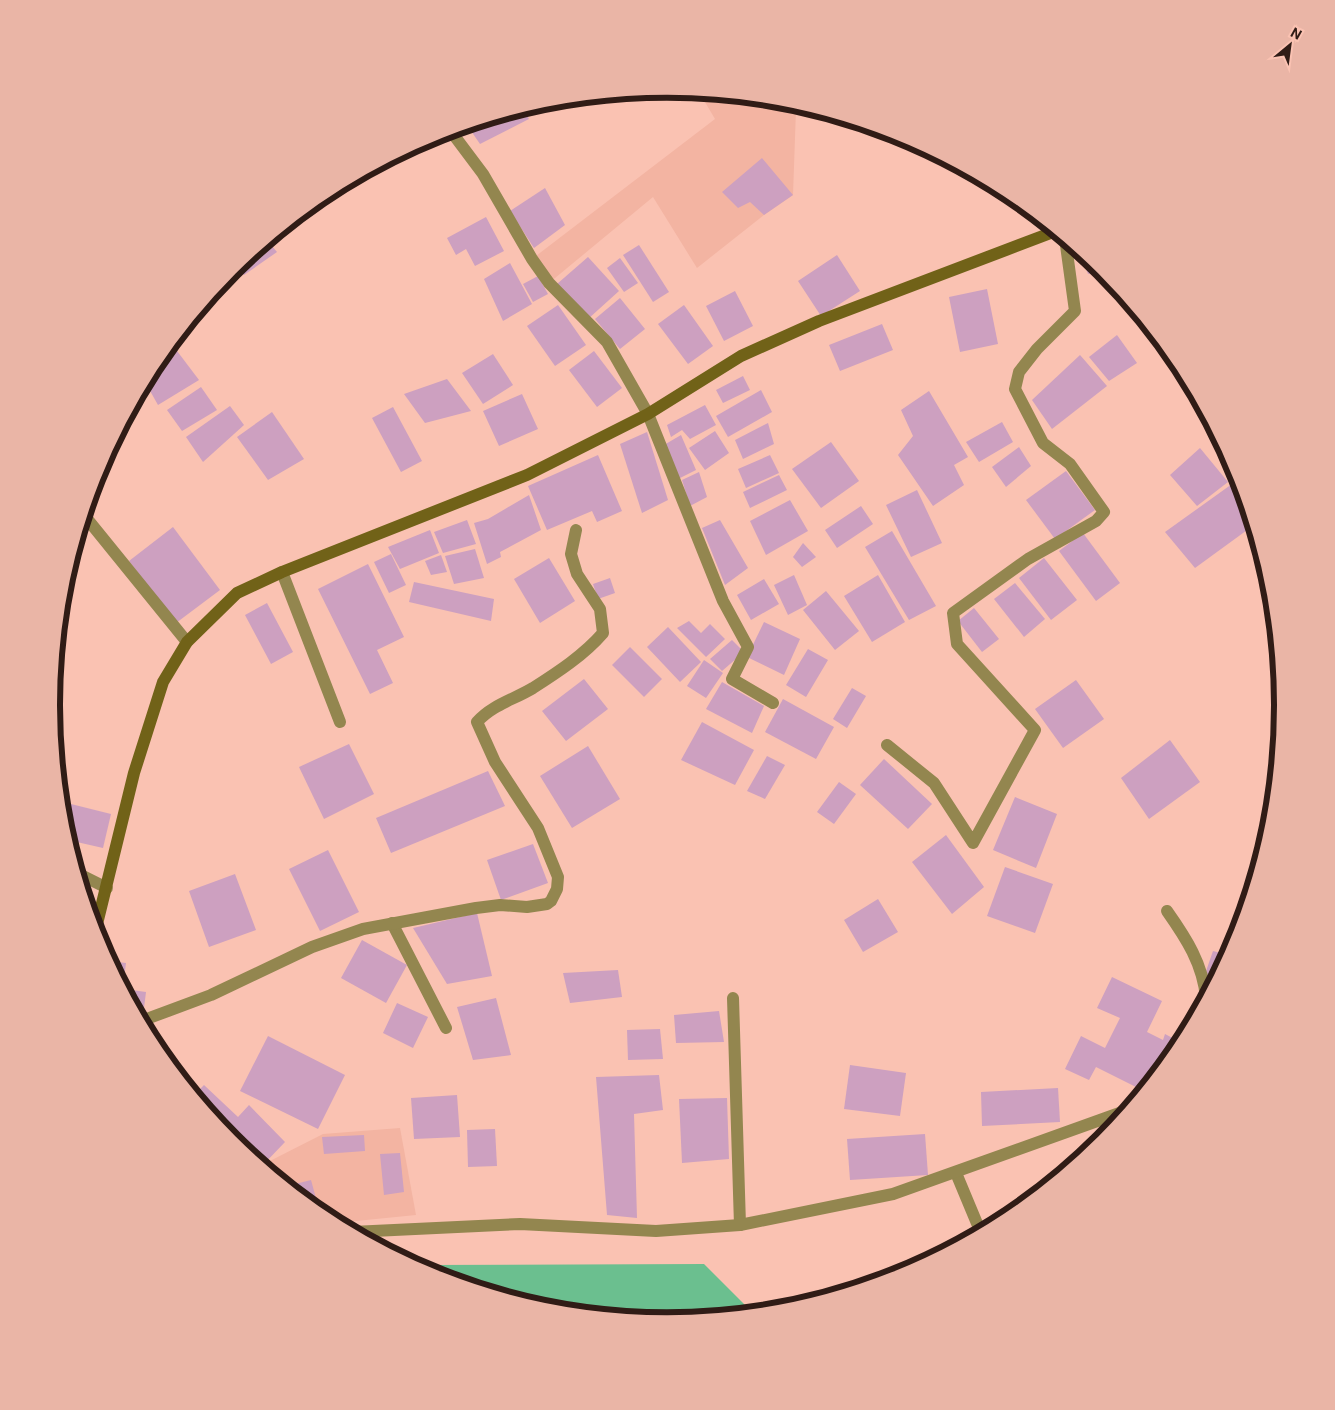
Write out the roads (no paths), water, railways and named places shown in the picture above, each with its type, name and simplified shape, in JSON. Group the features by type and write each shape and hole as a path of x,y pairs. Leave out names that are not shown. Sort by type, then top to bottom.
{"main road":[{"path":"99,918 134,773 163,682 187,642 238,593 282,572 527,475 648,414 741,356 819,321 1049,233"}],"street":[{"path":"455,136 483,174 532,259 549,283 607,342 648,414 723,601 748,647 732,679 772,703"},
{"path":"887,745 934,784 973,843 1035,730 957,644 953,613 1028,559 1096,522 1104,512 1070,464 1043,443 1015,389 1018,372 1037,349 1075,311 1066,247"},
{"path":"89,521 187,642"},
{"path":"147,1019 211,995 312,947 363,929 476,908 500,905 534,906 547,904 554,895 558,877 538,828 495,762 477,722 486,712 532,688 588,650 603,633 600,609 577,574 571,554 576,530"},
{"path":"282,572 340,722"},
{"path":"85,876 106,888"},
{"path":"1167,911 1198,961 1204,989"},
{"path":"392,923 446,1028"},
{"path":"733,998 740,1225"},
{"path":"365,1231 520,1224 656,1230 740,1225 893,1194 1116,1114"},
{"path":"956,1173 978,1226"}]}
